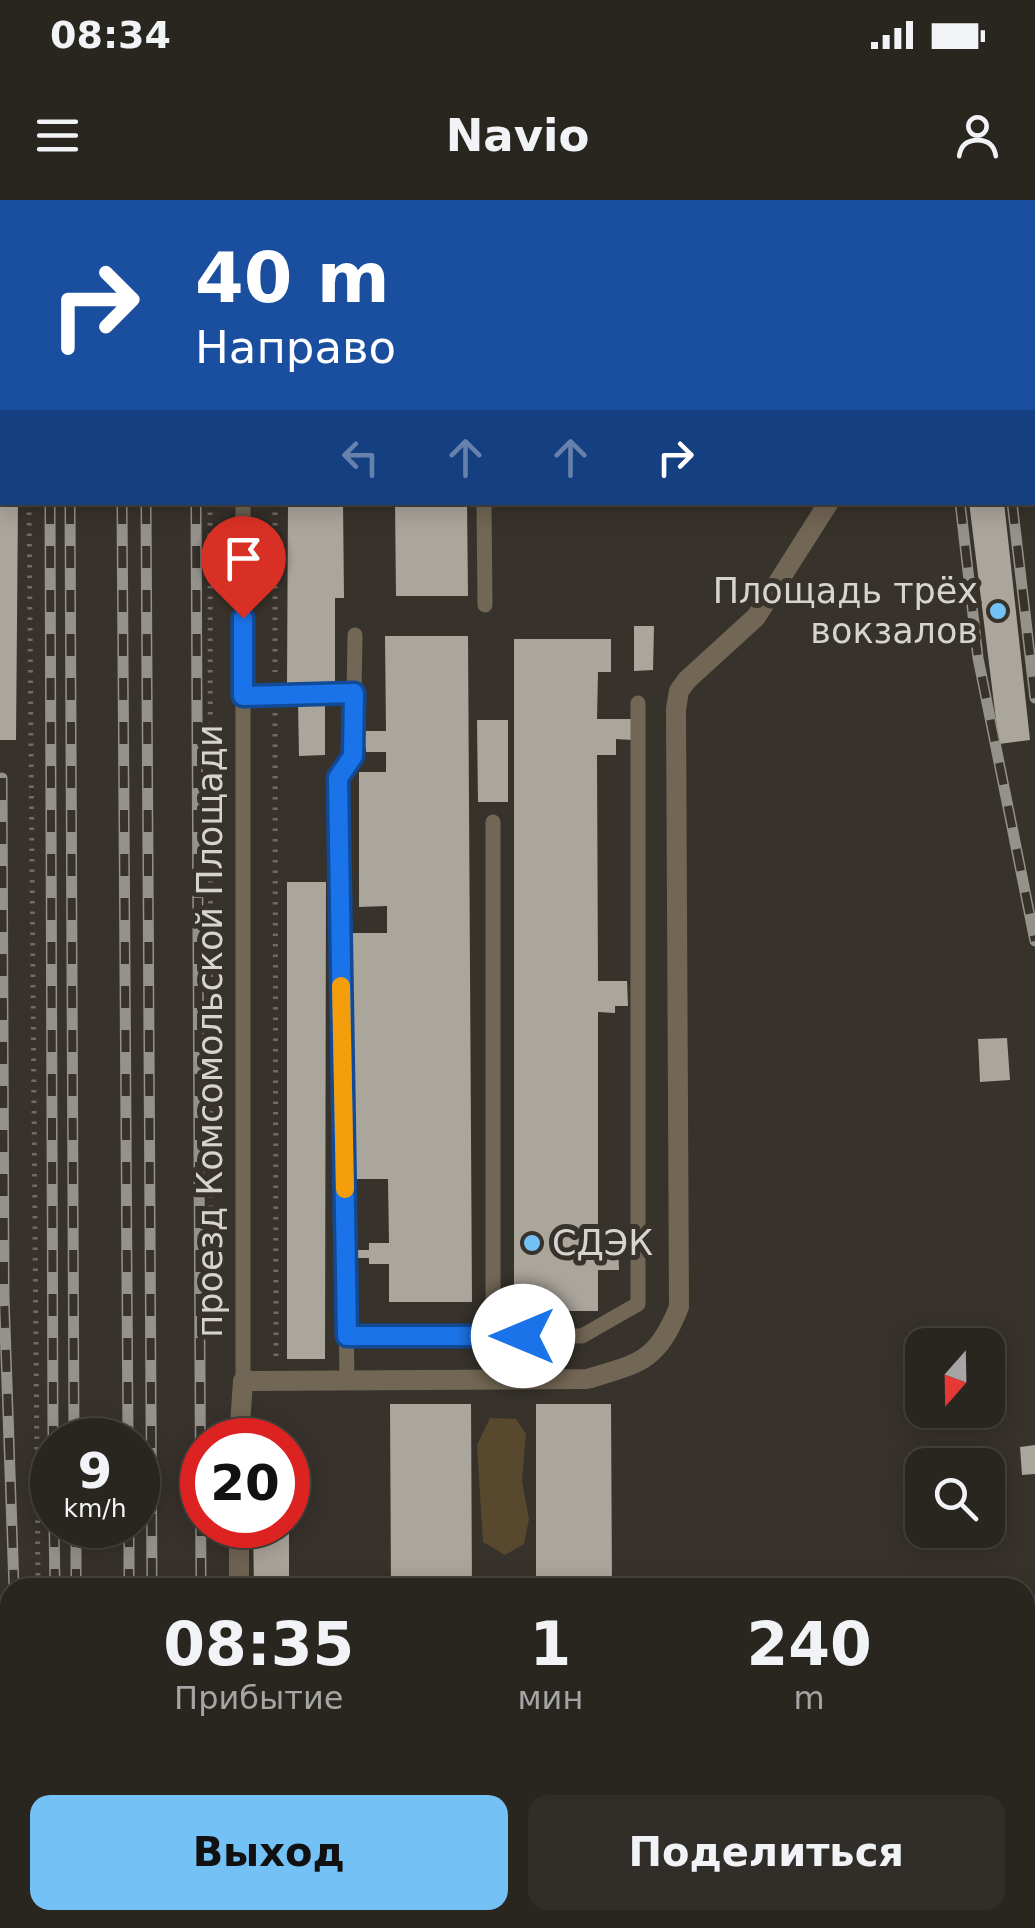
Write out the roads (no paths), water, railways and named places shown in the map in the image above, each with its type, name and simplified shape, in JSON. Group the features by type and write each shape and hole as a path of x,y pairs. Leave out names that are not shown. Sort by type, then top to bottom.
{"street":[{"path":"242,1381 587,1379 641,1363 667,1337 679,1308 676,708 679,691 756,618 827,505"},
{"name":"проезд Комсомольской Площади","path":"240,1418 242,1381"},
{"path":"239,1548 239,1578"}],"lane":[{"name":"проезд Комсомольской Площади","path":"242,1381 243,505"},
{"path":"484,505 485,605"},
{"path":"347,1380 338,778 353,756 355,635"},
{"path":"243,696 354,693"},
{"path":"347,1336 582,1336 638,1304 638,703"},
{"path":"493,1336 494,822"}],"railway":[{"path":"50,505 53,1418"},
{"path":"70,505 74,1418"},
{"path":"122,505 128,1418"},
{"path":"146,505 152,1578"},
{"path":"196,505 201,1578"},
{"path":"960,505 978,658 1035,941"},
{"path":"1012,505 1035,698"},
{"path":"2,778 4,1297 14,1578"},
{"path":"54,1548 55,1578"},
{"path":"76,1548 76,1578"},
{"path":"129,1548 129,1578"},
{"path":"0,1922 0,1928"}],"place":[{"name":"Площадь трёх вокзалов","path":"998,611"},
{"name":"СДЭК","path":"532,1243"}]}
